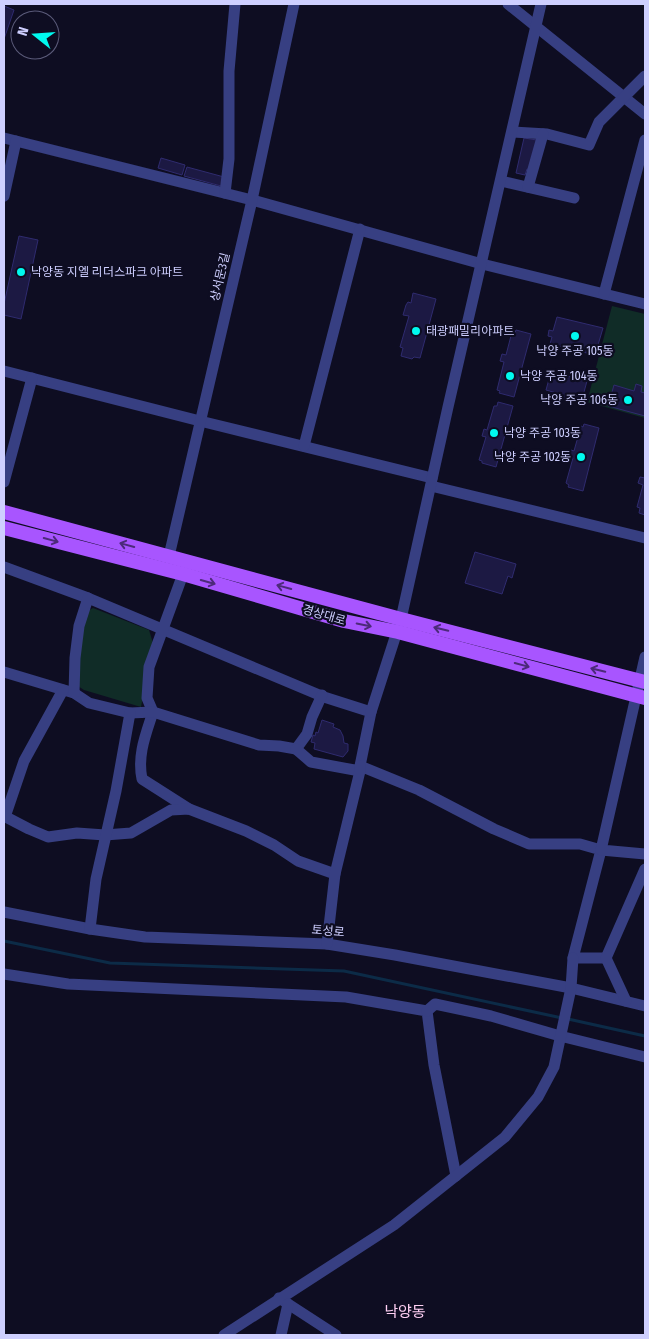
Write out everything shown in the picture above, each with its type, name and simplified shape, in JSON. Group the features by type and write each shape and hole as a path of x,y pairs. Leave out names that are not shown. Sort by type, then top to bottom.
{"main road":[{"name":"경상대로","path":"4,512 168,556 399,626 641,696"},
{"name":"경상대로","path":"4,528 183,574 344,621 399,626 642,681"}],"street":[{"path":"225,193 229,159 229,71 235,4"},
{"name":"상서문3길","path":"168,556 252,200 294,4"},
{"path":"508,4 645,114"},
{"path":"327,944 335,874 371,712 399,626 541,4"},
{"path":"513,132 542,134 589,145 599,122 645,76"},
{"path":"528,187 542,134"},
{"path":"4,138 225,193 482,264 645,304"},
{"path":"604,294 645,140"},
{"path":"4,196 16,141"},
{"path":"501,181 574,198"},
{"path":"304,446 360,230"},
{"path":"4,371 304,446 431,482 645,538"},
{"path":"4,482 32,378"},
{"path":"4,567 88,598 322,696 371,712"},
{"path":"183,574 149,667 147,698 153,712 142,745 139,765 142,779 189,809 246,831 274,845 298,861 335,874"},
{"path":"88,598 79,626 68,692 24,761 4,816 48,837 77,833 105,835 131,832 170,810 189,809"},
{"path":"224,1335 284,1301 318,1275 394,1225 505,1137 538,1097 554,1067 570,991 572,958 624,754 641,696 645,658"},
{"path":"4,672 68,692 89,703 130,712 153,712 258,745 296,749 311,762 360,768 419,790 494,829 529,844 580,844 601,850 645,854"},
{"path":"296,749 307,734 312,717 322,696"},
{"path":"90,929 96,879 116,791 130,712"},
{"path":"626,1001 606,958 645,869"},
{"name":"토성로","path":"4,912 90,929 145,937 327,944 395,955 645,1006"},
{"path":"572,958 606,958"},
{"path":"4,974 68,984 346,997 427,1011"},
{"path":"427,1011 435,1004 491,1016 560,1036 645,1057"},
{"path":"427,1011 434,1065 456,1176"},
{"path":"280,1335 284,1301"},
{"path":"284,1301 336,1335"}],"green space":[{"path":"612,306 645,314 645,418 587,402"},
{"path":"93,608 149,630 153,643 141,707 84,690 78,686 78,655 86,612"}],"building":[{"path":"4,6 14,10 10,10 10,22 4,39"},
{"path":"524,138 537,140 530,170 527,169 525,175 516,173"},
{"path":"161,158 185,165 182,175 158,168"},
{"path":"187,167 224,177 221,186 184,176"},
{"name":"낙양동 지엘 리더스파크 아파트","path":"19,236 38,240 21,319 4,315 4,304"},
{"name":"태광패밀리아파트","path":"413,293 436,299 420,358 414,357 412,359 401,356 403,348 400,347 409,316 403,315 408,302 411,303"},
{"name":"낙양 주공 105동","path":"557,317 603,328 595,355 550,344 552,337 548,336 549,330 553,331"},
{"name":"낙양 주공 104동","path":"516,330 531,334 514,397 499,393 500,391 497,390 504,362 500,361 502,354 506,355 512,332 515,333"},
{"path":"551,372 587,381 581,403 560,398 560,394 546,390"},
{"name":"낙양 주공 106동","path":"636,384 642,386 641,392 645,393 645,416 608,406 614,385 634,391"},
{"name":"낙양 주공 103동","path":"498,402 513,406 496,467 482,463 479,460 486,437 482,436 484,429 487,430 494,406 497,406"},
{"name":"낙양 주공 102동","path":"584,424 599,428 583,491 568,487 569,485 566,483 573,458 569,457 571,450 574,451 581,426 583,427"},
{"path":"640,477 645,478 645,515 639,513 640,508 637,507 643,485 638,483"},
{"path":"475,552 516,564 512,578 508,576 502,594 465,583"},
{"path":"322,720 334,724 333,727 340,730 344,743 348,744 348,751 343,757 314,749 315,743 311,742 313,735 315,736 316,732 318,733"}],"waterway":[{"path":"4,941 110,963 344,971 562,1018"},
{"path":"568,1019 645,1036"}],"place":[{"name":"낙양동 지엘 리더스파크 아파트","path":"21,272"},
{"name":"태광패밀리아파트","path":"416,331"},
{"name":"낙양 주공 105동","path":"575,336"},
{"name":"낙양 주공 104동","path":"510,376"},
{"name":"낙양 주공 106동","path":"628,400"},
{"name":"낙양 주공 103동","path":"494,433"},
{"name":"낙양 주공 102동","path":"581,457"}],"district":[{"name":"낙양동","path":"405,1312"}]}
